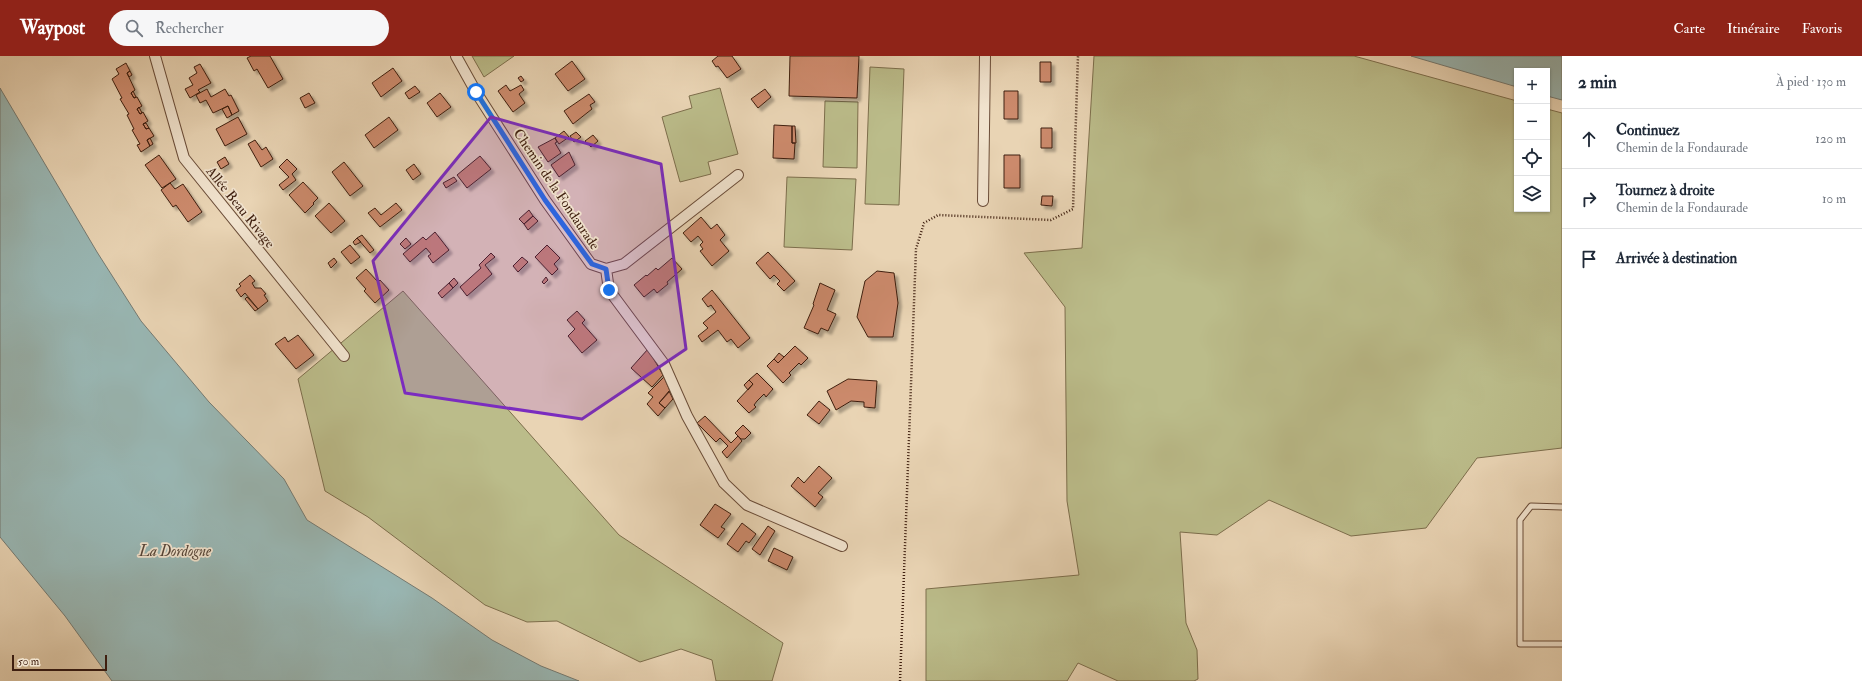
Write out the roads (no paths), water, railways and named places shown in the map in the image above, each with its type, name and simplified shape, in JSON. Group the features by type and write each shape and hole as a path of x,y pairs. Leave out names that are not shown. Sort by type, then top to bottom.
{"street":[{"name":"Allée Beau Rivage","path":"155,56 184,158 344,356"},
{"name":"Chemin de la Fondaurade","path":"456,56 476,92 545,200 592,264 606,269"},
{"path":"983,201 985,56"},
{"path":"738,175 624,264 606,269 609,290 664,364 687,416 724,483 747,505 842,546"}],"lane":[{"path":"1562,507 1531,506 1520,520 1520,644 1562,644"}],"water":[{"path":"1411,56 1562,56 1562,100 1550,97 1550,68 1514,68 1514,86"},
{"name":"La Dordogne","path":"0,88 97,252 141,321 209,402 284,479 307,520 432,598 492,640 541,666 579,681 112,681 65,616 0,537"}]}
